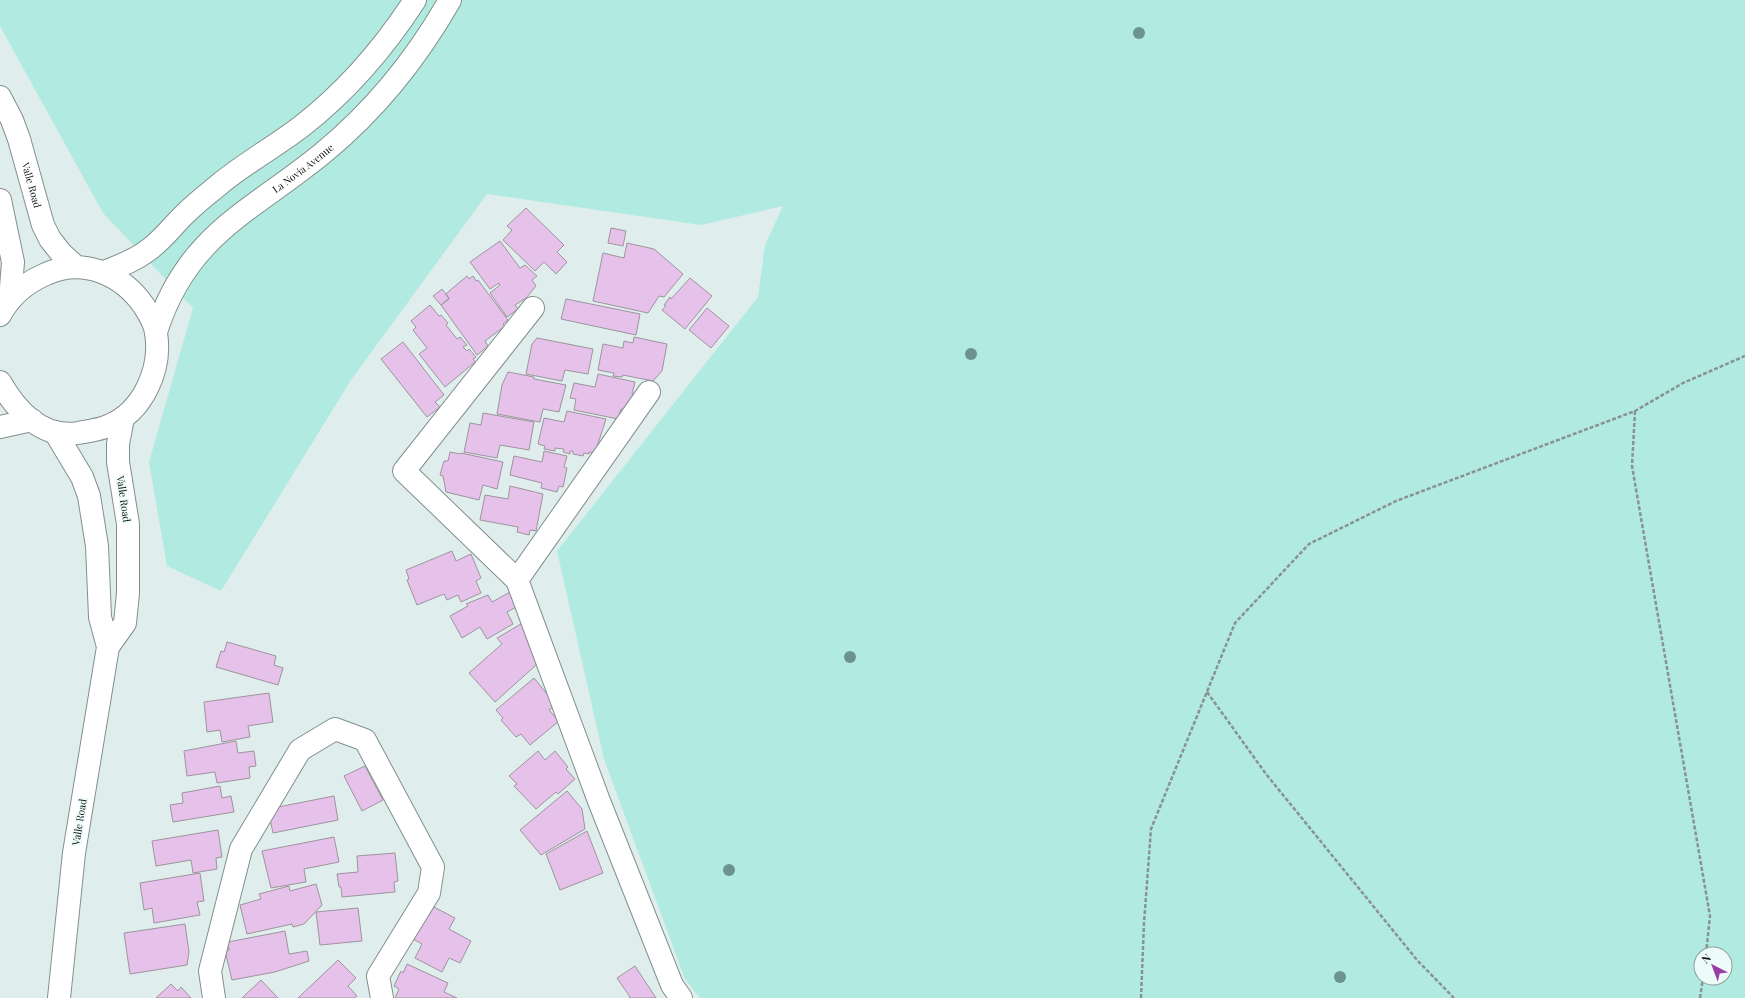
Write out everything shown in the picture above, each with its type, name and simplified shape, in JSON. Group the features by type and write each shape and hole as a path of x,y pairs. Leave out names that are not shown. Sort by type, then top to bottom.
{"main road":[{"path":"104,272 138,258 149,250 186,212 222,182 302,126 324,108 368,65 386,43 415,0"},
{"name":"La Novia Avenue","path":"156,332 162,312 178,280 202,249 229,223 297,173 348,131 398,77 422,45 450,0"},
{"name":"Valle Road","path":"0,96 20,139 43,225 50,239 61,253 75,266"},
{"path":"0,200 13,262 5,308"},
{"path":"0,382 18,408 40,426 55,432 75,434 108,426 123,418 148,388 154,372 158,353 156,332 150,314 140,300 118,279 104,272 75,266 62,268 34,279 20,289 5,308"},
{"path":"533,308 404,470 517,580 602,808 672,985 681,998"},
{"path":"517,580 649,392"},
{"name":"Valle Road","path":"108,647 125,623 128,593 128,524 118,462 118,444 123,418"},
{"path":"0,427 32,420"},
{"name":"Valle Road","path":"55,432 82,477 89,496 97,546 100,617 108,647 74,853 59,998"},
{"path":"214,998 210,971 241,849 300,750 335,729 365,740 433,867 429,894 378,976 382,998"}],"path":[{"path":"1141,998 1144,923 1151,829 1235,622 1309,544 1396,501 1635,411 1683,383 1745,356"},
{"path":"1635,411 1632,466 1710,916 1707,946"},
{"path":"1207,692 1276,787 1417,960 1454,998"},
{"path":"1700,998 1702,986"}],"green space":[{"path":"0,0 1745,0 1745,998 700,998 685,979 604,759 557,551 758,297 765,245 783,206 701,225 487,194 351,380 221,591 167,566 149,462 193,308 103,213 0,26"}],"building":[{"path":"526,208 564,245 557,252 567,262 556,274 544,262 535,271 503,240 512,230 507,226"},
{"path":"611,228 626,231 623,246 608,243"},
{"path":"500,241 520,268 525,265 537,276 532,280 536,286 526,298 515,305 518,309 507,317 490,293 500,285 499,283 490,289 470,262"},
{"path":"627,243 654,249 683,274 664,297 659,296 648,313 593,301 603,253 624,258"},
{"path":"467,276 469,279 473,276 476,281 478,280 508,320 503,324 505,326 485,341 488,346 477,355 441,305 449,299 446,294"},
{"path":"690,278 712,296 685,329 662,310 666,306 664,305 670,297 671,299"},
{"path":"442,289 449,298 441,305 433,296"},
{"path":"566,299 640,314 636,335 561,319"},
{"path":"430,305 439,316 441,315 448,323 446,325 457,339 460,337 467,345 463,347 467,351 469,349 476,357 473,359 475,362 445,387 419,354 427,348 413,330 416,327 411,321"},
{"path":"707,308 729,326 711,348 689,330"},
{"path":"634,337 667,344 662,371 653,381 623,375 622,377 613,376 614,373 598,370 603,344 623,348 624,341 633,343"},
{"path":"537,338 593,349 588,374 565,370 562,381 526,374 532,344"},
{"path":"403,342 444,395 435,402 440,407 427,417 381,359"},
{"path":"508,372 566,385 559,412 543,409 540,422 497,414 502,385"},
{"path":"598,374 635,382 632,394 634,395 631,411 621,409 618,419 574,410 576,399 570,398 574,383 595,387"},
{"path":"567,411 606,419 595,453 584,453 583,456 573,454 573,451 570,451 570,454 563,452 564,449 555,448 555,451 544,449 545,446 538,444 544,418 564,422"},
{"path":"483,413 534,422 529,450 500,445 497,458 464,452 470,423 481,425"},
{"path":"544,451 567,456 564,467 567,468 563,487 559,486 557,492 541,488 542,483 510,475 514,456 542,462"},
{"path":"450,452 503,462 497,489 483,485 479,500 446,492 443,476 440,475 444,461 448,461"},
{"path":"510,486 543,494 536,531 530,530 529,535 517,532 518,527 480,520 485,495 508,499"},
{"path":"452,551 456,561 471,554 481,578 476,581 481,593 461,602 458,595 447,600 444,594 417,605 407,580 409,579 406,570"},
{"path":"512,591 520,605 507,612 513,624 487,639 480,627 462,638 450,616 468,606 466,604 488,595 492,602"},
{"path":"526,621 545,657 495,702 469,673 502,644 497,638"},
{"path":"227,642 276,656 274,665 283,668 278,685 216,667 221,651 224,652"},
{"path":"534,678 556,705 549,710 559,721 530,745 521,734 516,737 501,720 503,718 496,710"},
{"path":"269,693 273,722 248,726 250,737 222,742 220,730 207,732 204,702"},
{"path":"236,741 238,753 254,751 256,766 249,767 250,778 217,783 215,772 187,776 184,751"},
{"path":"538,751 545,760 555,751 568,767 566,769 575,779 558,794 556,792 536,809 514,786 517,784 509,776"},
{"path":"365,766 383,800 362,811 344,776"},
{"path":"220,786 222,798 231,796 234,812 173,822 170,805 183,803 182,793"},
{"path":"567,791 582,809 585,829 541,855 520,830"},
{"path":"334,796 338,820 273,833 268,809"},
{"path":"218,830 222,857 216,858 217,869 193,873 191,860 156,866 152,841"},
{"path":"587,831 603,873 560,890 546,854"},
{"path":"334,837 339,862 304,869 306,882 271,888 262,851"},
{"path":"395,853 398,881 394,882 395,892 342,897 337,874 358,872 357,856"},
{"path":"200,873 204,901 197,902 200,915 154,923 152,908 144,910 140,883"},
{"path":"316,884 322,905 304,924 293,927 292,924 247,934 240,905 261,899 259,894 289,886 290,891"},
{"path":"430,905 455,918 449,929 471,941 460,963 449,958 442,972 415,958 422,944 413,939"},
{"path":"358,908 362,941 320,945 316,912"},
{"path":"185,924 189,952 187,965 130,974 124,933"},
{"path":"285,931 289,954 307,951 309,961 275,972 232,980 225,951 229,950 228,942"},
{"path":"338,960 356,978 348,986 357,996 354,998 298,998"},
{"path":"407,964 448,983 444,992 457,998 395,998 399,989 394,986 401,971 403,973"},
{"path":"635,966 656,998 629,998 630,997 617,978"},
{"path":"261,980 278,998 242,998"},
{"path":"171,984 178,991 181,987 191,998 156,998"}]}
